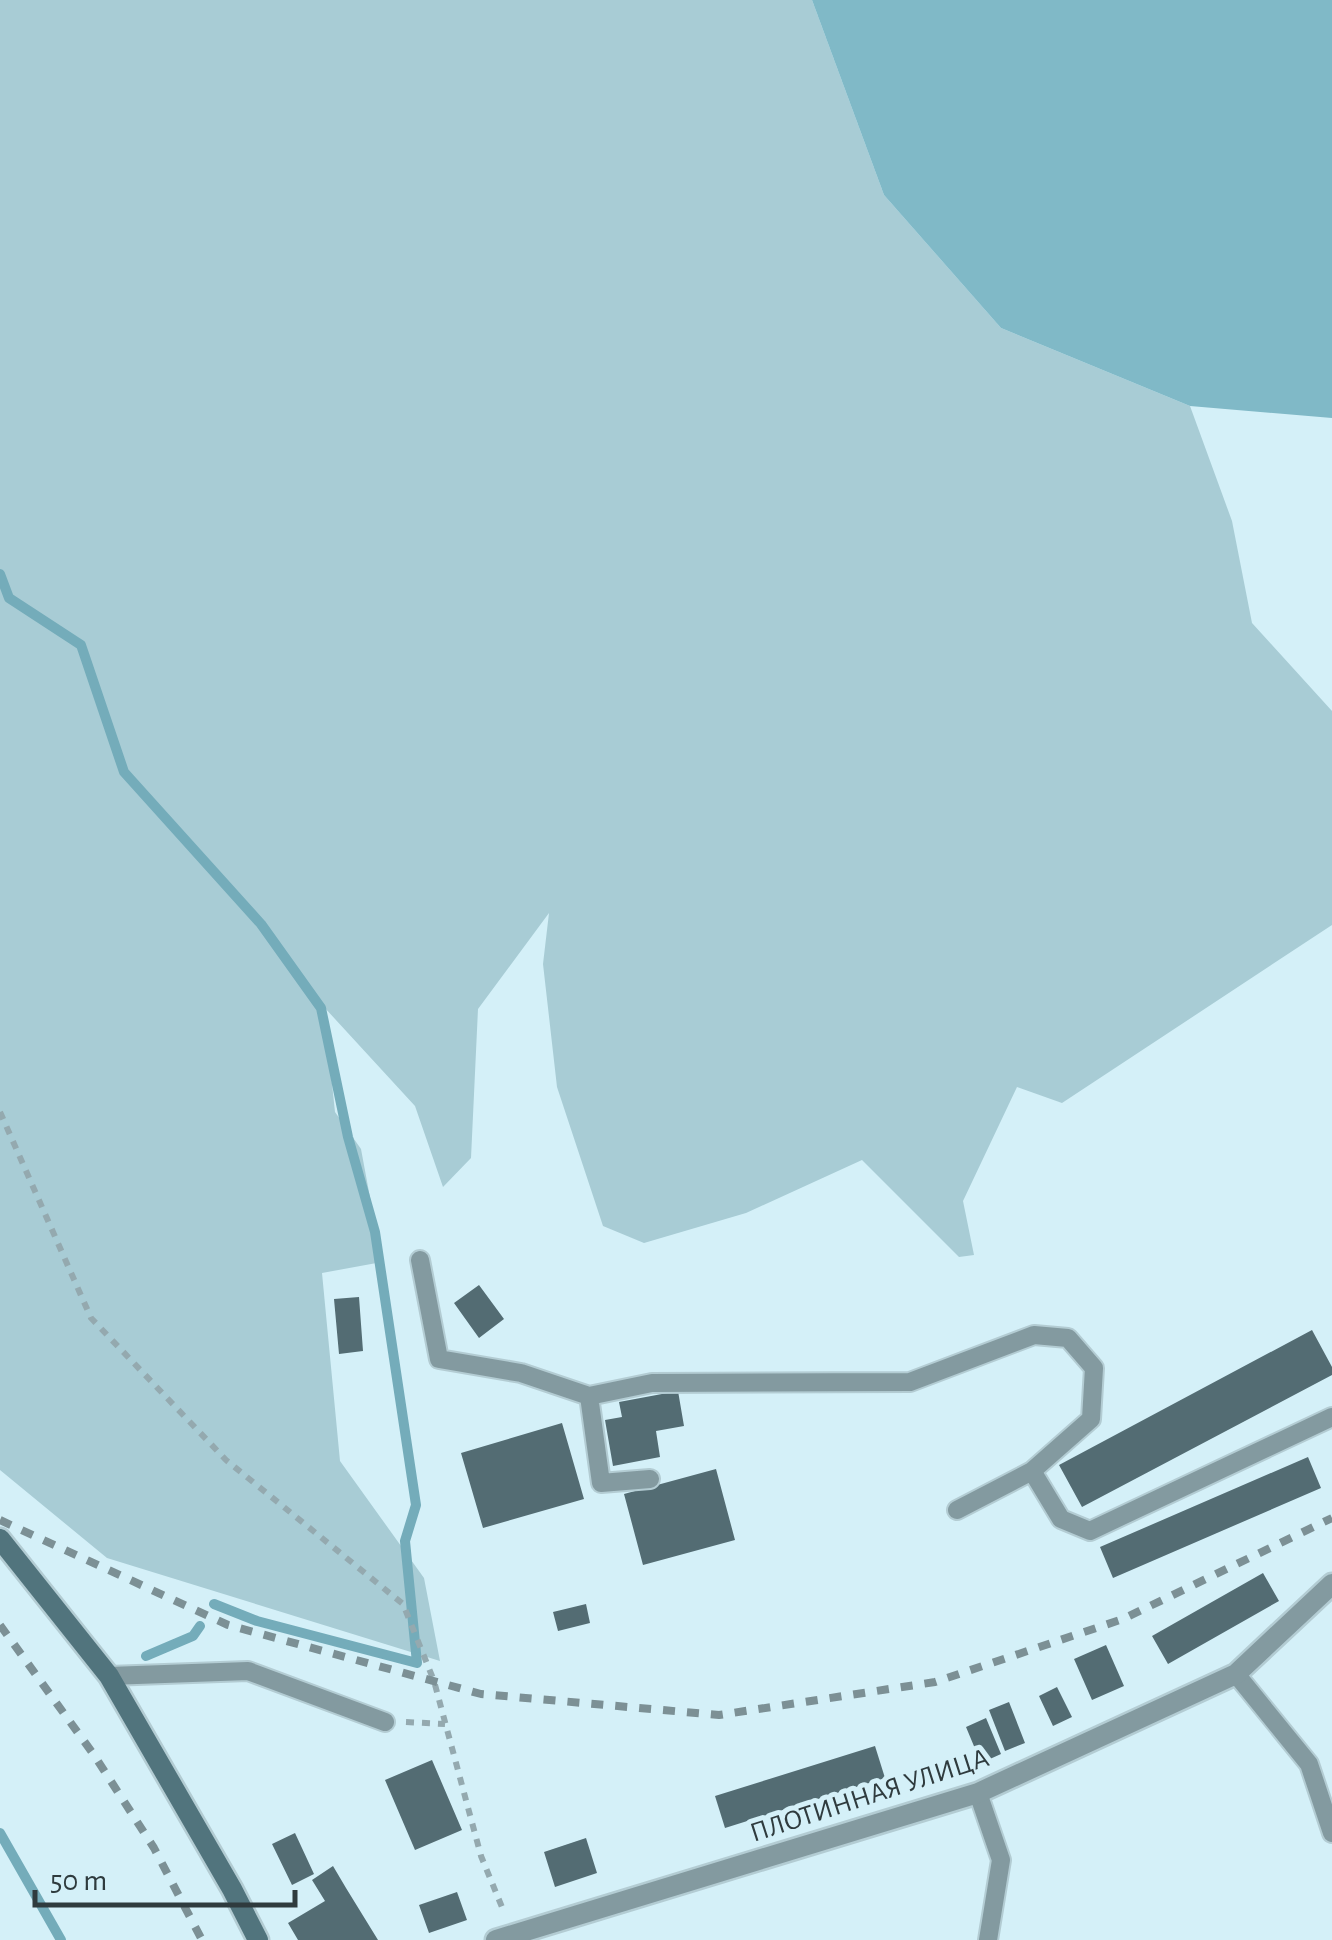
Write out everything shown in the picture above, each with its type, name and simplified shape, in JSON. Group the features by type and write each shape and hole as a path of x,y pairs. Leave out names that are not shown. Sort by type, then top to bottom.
{"main road":[{"path":"0,1539 109,1676 258,1940"}],"street":[{"name":"ПЛОТИННАЯ УЛИЦА","path":"508,1938 978,1793 1236,1674 1332,1584"}],"lane":[{"path":"420,1260 440,1359 521,1373 589,1396 652,1383 910,1382 1034,1335 1068,1338 1094,1368 1091,1418 1032,1470 957,1510"},
{"path":"589,1396 601,1483 650,1480"},
{"path":"1032,1470 1060,1520 1090,1531 1332,1416"},
{"path":"109,1676 248,1671 385,1722"},
{"path":"1236,1674 1309,1764 1332,1833"},
{"path":"978,1793 1001,1860 988,1940"}],"path":[{"path":"0,1112 91,1318 226,1460 403,1604 434,1681 481,1856 508,1938"},
{"path":"385,1722 445,1724"}],"shaded area":[{"path":"0,0 812,0 884,195 1001,328 1190,406 1232,521 1252,623 1332,711 1332,925 1062,1103 1017,1087 963,1201 974,1255 959,1257 862,1160 746,1213 644,1243 603,1226 557,1087 543,964 549,913 478,1009 471,1158 443,1187 415,1106 324,1007 335,1112 361,1149 382,1262 322,1273 340,1461 424,1578 440,1661 107,1558 0,1470"},
{"path":"812,0 1332,0 1332,418 1190,406 1001,328 884,195"}],"building":[{"path":"479,1285 504,1319 479,1338 454,1303"},
{"path":"359,1297 363,1351 339,1354 334,1299"},
{"path":"1312,1330 1332,1367 1332,1375 1082,1507 1059,1465"},
{"path":"678,1391 684,1426 656,1431 660,1457 613,1466 605,1420 622,1417 619,1402"},
{"path":"562,1423 584,1499 483,1528 461,1453"},
{"path":"1308,1457 1321,1488 1113,1578 1100,1547"},
{"path":"716,1469 735,1540 643,1565 624,1494"},
{"path":"1263,1573 1279,1601 1168,1664 1152,1636"},
{"path":"586,1604 590,1623 558,1631 553,1612"},
{"path":"1106,1645 1124,1686 1092,1700 1074,1659"},
{"path":"1057,1687 1072,1717 1053,1726 1039,1696"},
{"path":"1009,1702 1025,1743 1005,1751 989,1710"},
{"path":"986,1718 1001,1754 981,1763 966,1727"},
{"path":"875,1746 885,1778 725,1828 715,1796"},
{"path":"432,1760 462,1830 415,1850 385,1780"},
{"path":"295,1833 314,1874 292,1885 272,1844"},
{"path":"586,1838 597,1873 555,1887 544,1852"},
{"path":"333,1866 378,1940 298,1940 288,1923 325,1901 312,1880"},
{"path":"457,1892 467,1920 429,1933 419,1905"}],"waterway":[{"path":"0,574 9,598 81,645 124,772 261,924 321,1008 348,1137 375,1232 416,1505 405,1541 417,1663 257,1621 214,1604"},
{"path":"146,1656 193,1636 200,1626"},
{"path":"0,1833 61,1940"}],"railway":[{"path":"0,1520 228,1625 481,1694 719,1715 935,1682 1123,1619 1332,1518"},
{"path":"0,1625 94,1755 154,1848 202,1940"}]}
